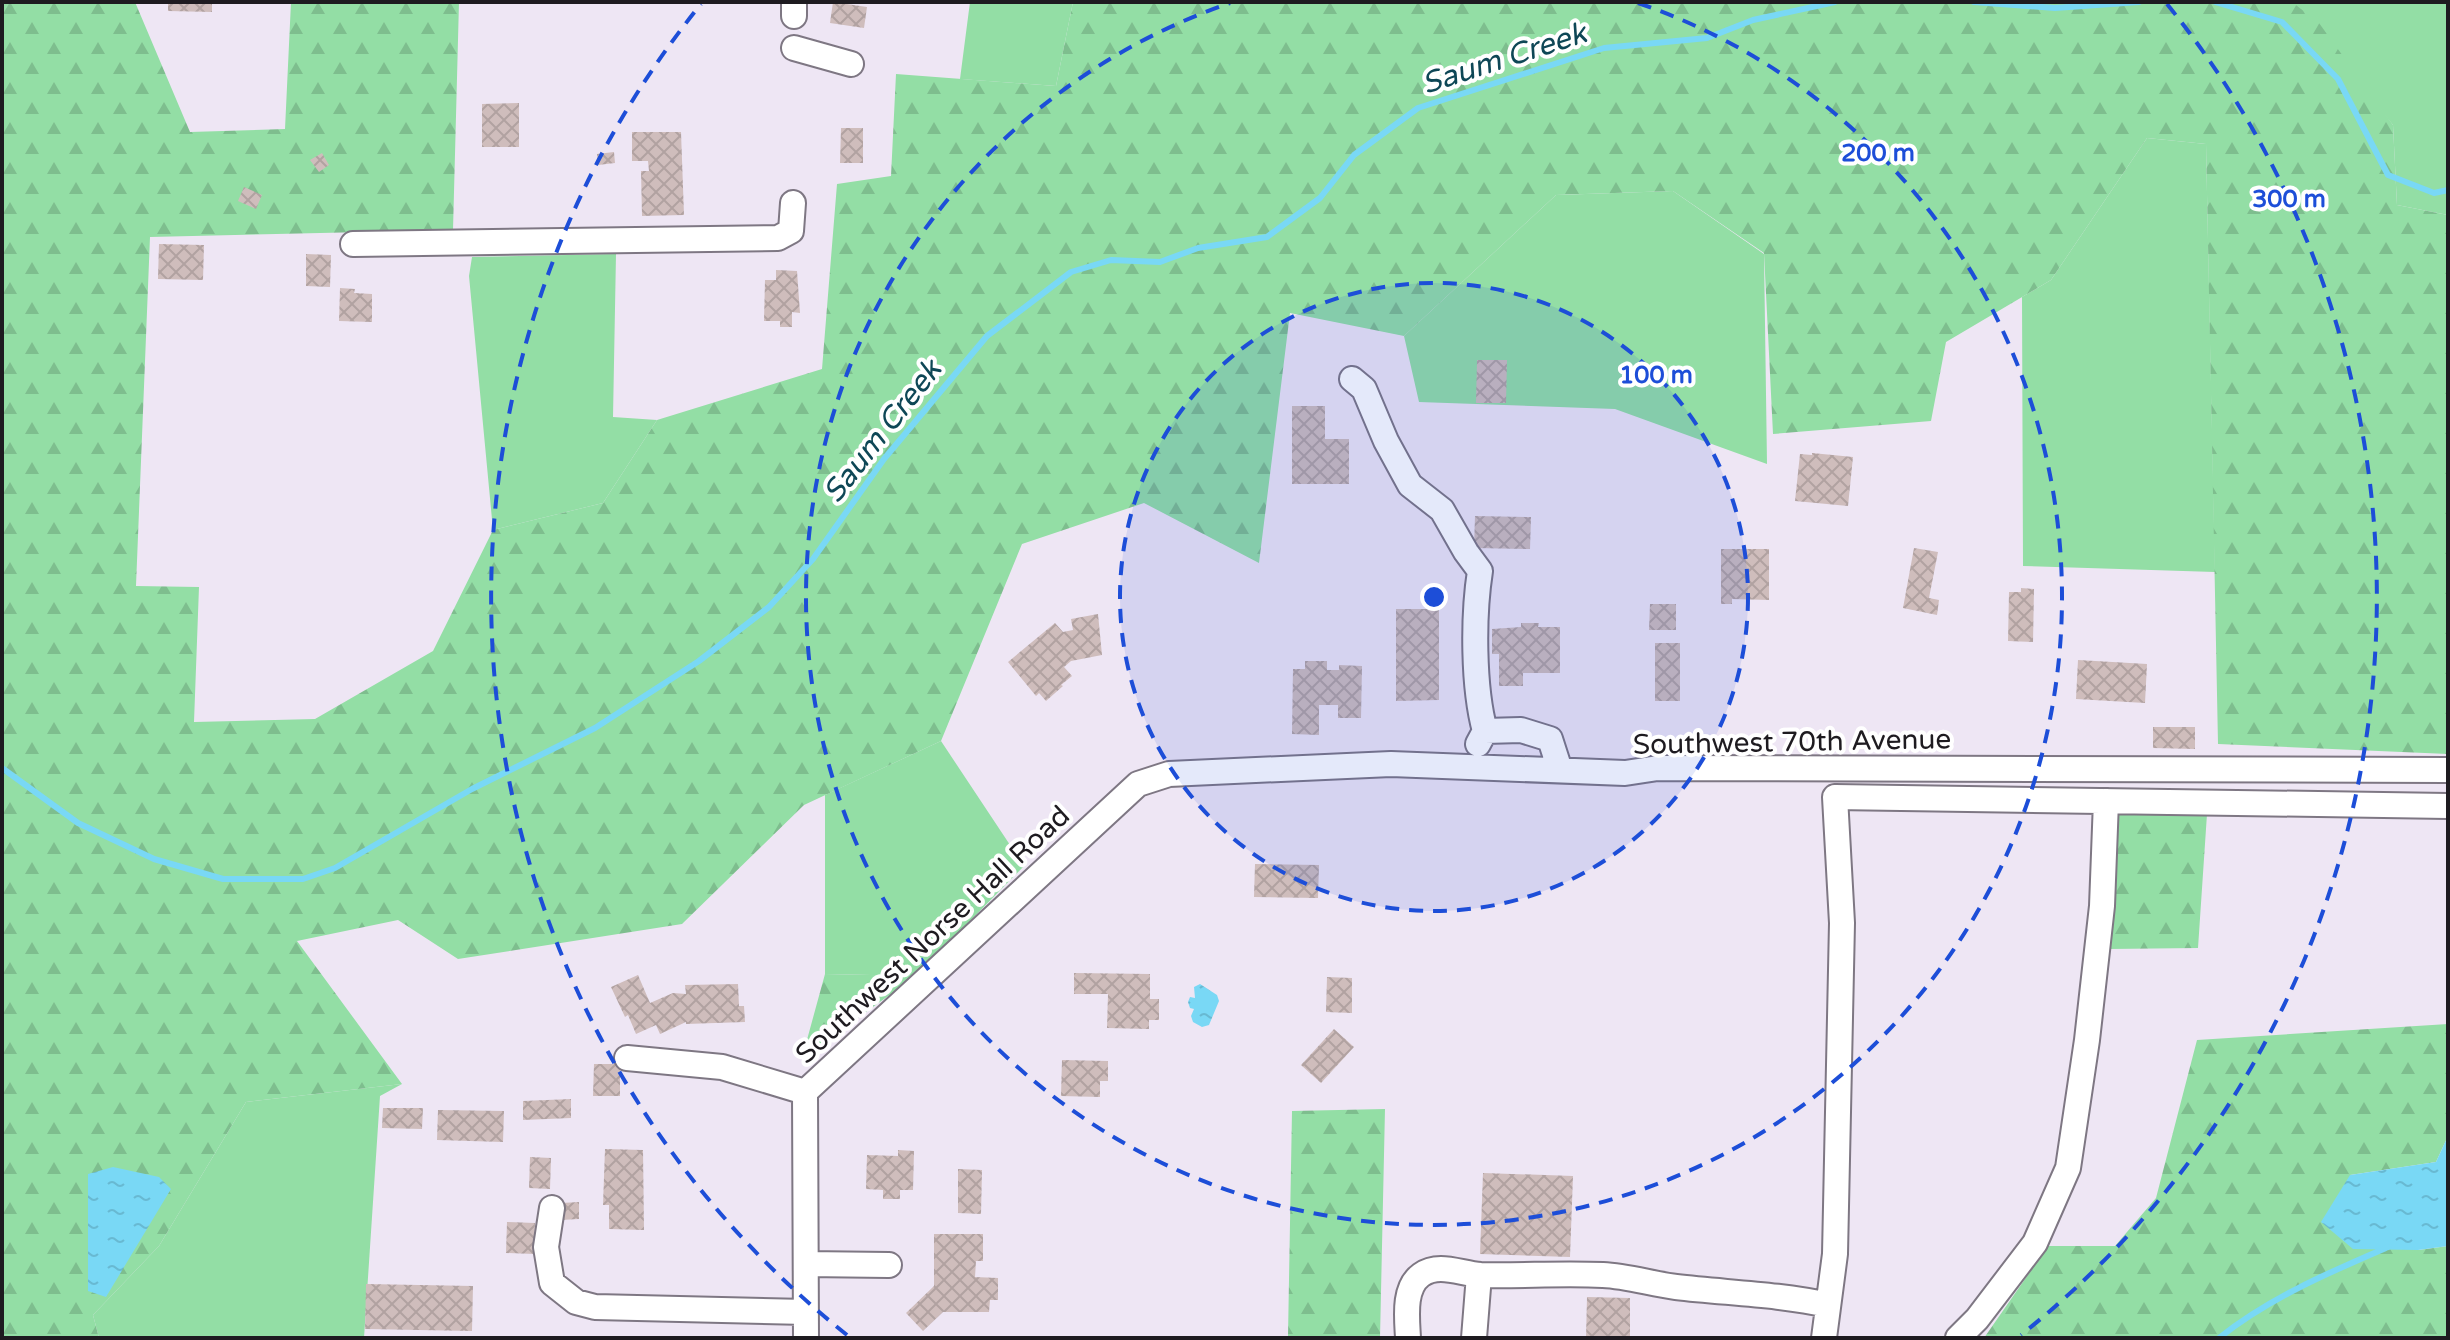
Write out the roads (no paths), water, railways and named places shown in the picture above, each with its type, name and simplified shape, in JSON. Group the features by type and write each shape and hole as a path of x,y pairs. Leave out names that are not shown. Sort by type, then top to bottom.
{"street":[{"path":"794,48 851,64"},
{"path":"353,244 778,238 791,231 793,203"},
{"path":"1352,379 1364,389 1386,441 1410,485 1442,510 1480,571 1475,599 1479,711 1485,731 1477,747 1477,766"},
{"path":"1485,731 1521,730 1550,739 1560,770"},
{"name":"Southwest 70th Avenue","path":"1138,784 1169,774 1391,764 1625,773 1658,768 2448,770"},
{"name":"Southwest Norse Hall Road","path":"806,1338 805,1092 1138,784"},
{"path":"1824,1338 1835,1254 1841,939 1835,797 2448,806"},
{"path":"1958,1338 1977,1319 2035,1243 2068,1168 2102,906 2106,801"},
{"path":"627,1058 722,1067 805,1092"},
{"path":"552,1208 546,1247 552,1283 576,1302 595,1307 806,1312"},
{"path":"806,1264 889,1265"},
{"path":"1408,1338 1407,1305 1412,1287 1419,1276 1430,1269 1442,1268 1479,1275 1607,1275 1674,1286 1795,1297 1828,1305"},
{"path":"1474,1338 1479,1275"}],"water":[{"path":"1200,984 1217,995 1219,1001 1209,1025 1202,1027 1193,1022 1191,1016 1194,1009 1188,1002 1190,997 1195,998 1194,987"},
{"path":"2448,1136 2448,1246 2418,1250 2353,1249 2321,1222 2350,1175 2436,1162"},
{"path":"113,1167 159,1177 171,1189 106,1297 88,1291 88,1174"}],"waterway":[{"name":"Saum Creek","path":"2,768 78,823 154,859 223,879 303,879 335,868 472,789 595,728 699,661 769,607 813,559 884,459 987,336 1071,272 1111,260 1160,262 1198,248 1267,237 1320,198 1354,155 1418,108 1604,48 1707,38 1753,20 1835,2"},
{"name":"Saum Creek","path":"1974,2 2055,8 2139,2"},
{"name":"Saum Creek","path":"2215,2 2282,22 2338,79 2388,175 2434,193 2448,190"},
{"path":"2219,1338 2279,1298 2388,1247"}]}
